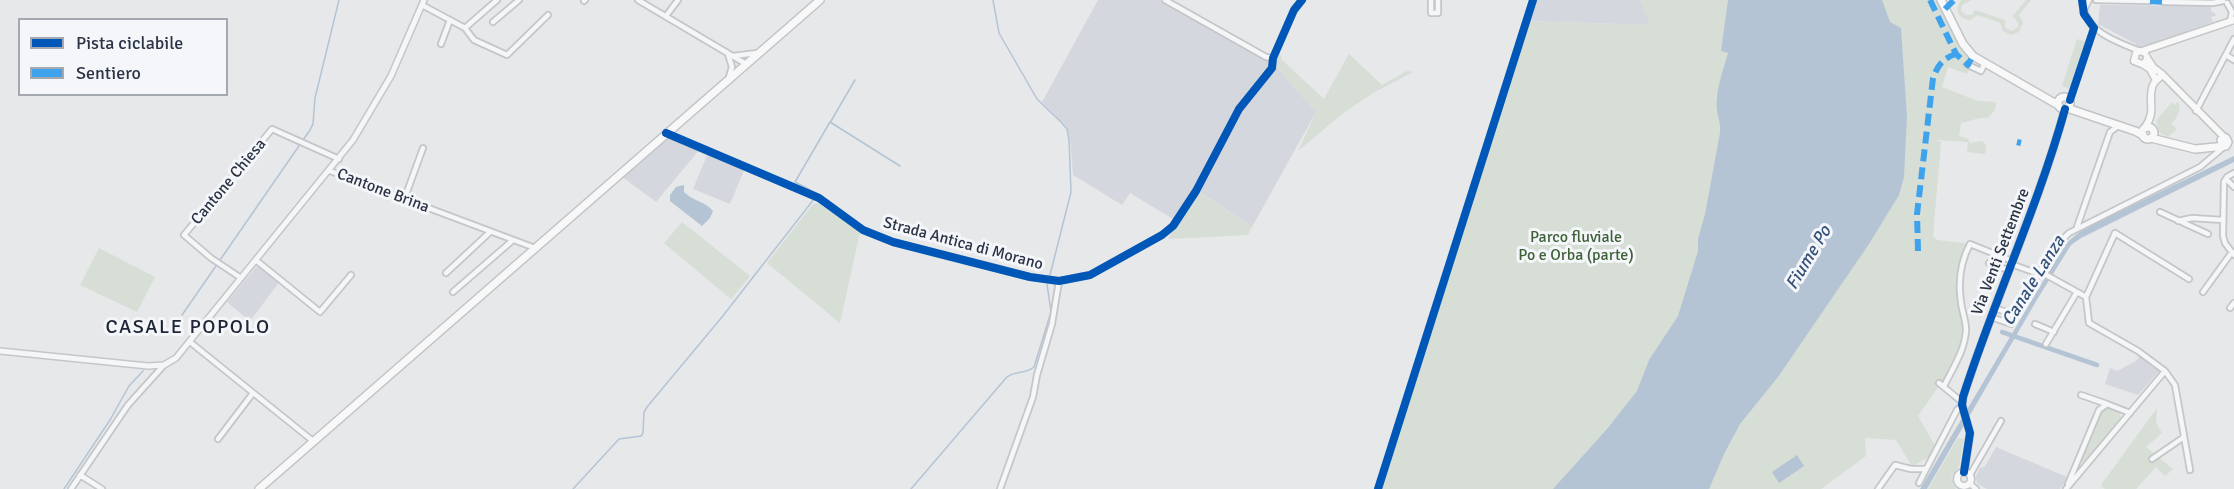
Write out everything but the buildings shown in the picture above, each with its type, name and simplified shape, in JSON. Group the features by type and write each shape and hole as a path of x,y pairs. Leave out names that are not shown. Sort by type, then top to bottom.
{"main road":[{"path":"260,489 820,0"},
{"path":"1941,0 1969,52 2043,96 2059,101"},
{"path":"2059,101 2060,108 2068,106 2118,126 2136,131 2148,130 2161,139 2195,149 2226,144 2217,131 2168,82 2159,78 2142,64 2136,63 2134,56 2232,20"},
{"path":"2142,64 2144,54"},
{"path":"2144,54 2159,78"},
{"path":"2148,130 2153,111 2152,93 2159,78"},
{"path":"2059,101 2066,96 2068,106"},
{"name":"Via Venti Settembre","path":"1962,406 2024,220 2048,164 2068,106"},
{"path":"1962,406 1969,438 1967,473 1964,486 1958,482 1957,478 1959,474 1967,473"}],"street":[{"path":"465,28 497,0"},
{"path":"494,22 519,0"},
{"path":"638,0 746,64"},
{"path":"666,16 678,0"},
{"path":"1164,0 1266,57 1273,58"},
{"name":"Strada Antica di Morano","path":"666,133 819,198 863,230 893,242 1030,277 1059,281 1090,275 1162,235 1173,226 1196,191 1239,109 1272,68 1273,58 1294,10 1302,0"},
{"path":"1431,0 1431,13 1438,13 1438,0"},
{"path":"2082,0 2084,12 2097,30 2144,54"},
{"path":"2084,12 2089,0"},
{"path":"2096,0 2150,1"},
{"path":"2164,2 2213,3 2224,1 2234,6"},
{"path":"2224,1 2232,12 2232,20"},
{"path":"423,3 465,28 474,40 507,55 548,15"},
{"name":"Cantone Brina","path":"423,3 405,49 375,107 330,171 535,248"},
{"path":"441,44 450,20"},
{"path":"2196,111 2234,39"},
{"path":"2126,46 2134,56"},
{"path":"730,55 749,56 759,52"},
{"path":"729,80 732,67 730,55"},
{"path":"2226,55 2234,60"},
{"path":"1968,65 1981,71 1985,63"},
{"path":"2076,228 2110,132 2118,126"},
{"name":"Cantone Chiesa","path":"241,278 184,235 273,129 339,159"},
{"path":"1991,317 2011,324 2063,239 2076,228 2200,167 2226,144"},
{"path":"404,200 423,148"},
{"path":"71,489 140,390 158,374 164,365 176,358 190,342 330,171"},
{"path":"2203,292 2233,254 2225,243 2223,220 2226,180 2234,173"},
{"path":"2226,180 2234,187"},
{"path":"2160,212 2208,234"},
{"path":"2178,220 2192,218 2223,220"},
{"path":"446,273 490,232"},
{"path":"2189,279 2115,232 2086,297 2089,323 2138,351 2164,371 2175,385 2190,470"},
{"path":"453,292 513,240"},
{"path":"1919,483 1957,410 1962,406 1942,384 1960,356 1965,338 1965,319 1961,302 1962,258 1970,244 2010,265 2041,273 2086,297"},
{"path":"257,261 320,312 351,275"},
{"name":"Via Venti Settembre","path":"1989,263 2010,265"},
{"name":"Strada Antica di Morano","path":"1000,489 1033,397 1036,375 1052,324 1059,281"},
{"path":"2046,344 2077,292"},
{"path":"2230,308 2234,303"},
{"path":"1994,308 2016,315"},
{"path":"2035,324 2054,332"},
{"path":"190,342 313,441"},
{"path":"0,351 148,366 164,365"},
{"path":"2066,489 2164,371"},
{"path":"218,439 253,393"},
{"path":"2081,395 2130,413"},
{"path":"2066,489 2098,410 2105,405"},
{"path":"1967,473 2001,421"},
{"path":"2152,459 2184,437"},
{"path":"1878,489 1895,465 1926,470"},
{"path":"80,475 102,489"},
{"path":"1964,486 1976,489"}],"shaded area":[{"path":"1098,0 1159,0 1274,64 1316,112 1252,227 1197,190 1178,222 1130,193 1122,205 1073,175 1067,127 1042,102"},
{"path":"1533,0 1640,0 1651,25 1527,21"},
{"path":"2100,5 2211,6 2211,11 2217,15 2211,17 2213,22 2144,49 2135,48 2136,44 2098,24"},
{"path":"666,136 700,149 656,202 621,176"},
{"path":"708,153 745,168 730,204 693,189"},
{"path":"258,265 280,281 250,321 227,302"},
{"path":"2140,356 2160,370 2138,395 2105,384 2110,368 2117,371 2136,361"},
{"path":"1996,447 2067,477 2065,483 2060,489 1987,489 1978,484 1975,478"}],"green space":[{"name":"Parco fluviale Po e Orba (parte)","path":"1640,0 1938,0 1961,48 1973,60 1967,74 1948,67 1942,87 1978,101 1996,102 1995,110 1988,118 1961,123 1959,136 1968,139 1970,143 1982,141 1986,145 1985,154 1967,152 1968,142 1935,140 1941,142 1933,236 1937,240 1970,245 1962,258 1961,299 1965,327 1960,347 1949,372 1918,416 1935,446 1932,456 1912,466 1896,440 1865,438 1866,456 1821,489 1375,489 1522,21 1650,25"},
{"path":"1961,0 1972,0 1962,5 1961,11 1966,15 1972,15 1975,10 2005,20 2005,28 2012,31 2018,27 2013,16 2026,0 2031,0 2019,15 2023,23 2019,32 2011,35 2003,31 2000,23 1978,15 1970,20 1960,16 1958,7"},
{"path":"2077,39 2087,42 2072,90 2062,86"},
{"path":"1280,54 1282,60 1324,99 1349,54 1382,85 1407,71 1413,72 1373,93 1342,114 1298,151 1316,112 1274,64"},
{"path":"2178,101 2178,114 2171,124 2177,129 2168,137 2160,133 2156,121 2172,102 2175,105"},
{"path":"1196,190 1252,227 1248,235 1168,239"},
{"path":"818,203 860,232 840,323 767,263 813,204"},
{"path":"682,222 750,276 731,299 664,243"},
{"path":"99,248 155,277 137,312 80,285"},
{"path":"2108,407 2119,411 2121,418 2084,463 2081,461 2099,414 2102,409"},
{"path":"2157,408 2156,423 2162,433 2146,447 2173,469 2165,476 2156,467 2136,489 2105,489 2101,485"},
{"path":"1958,438 1964,439 1959,466 1951,477 1956,489 1928,489"}],"water":[{"name":"Fiume Po","path":"1728,0 1882,0 1890,22 1901,28 1907,117 1904,177 1899,195 1869,244 1778,377 1740,424 1709,489 1553,489 1607,429 1637,391 1649,360 1678,316 1698,251 1698,239 1720,133 1717,96 1728,53 1721,51"},
{"path":"2234,156 2234,162 2071,245 1927,489 1920,489 2065,244 2083,229"},
{"path":"684,185 684,192 713,211 702,226 670,201 670,195 676,187"},
{"path":"1797,455 1804,466 1779,483 1772,472"}],"waterway":[{"path":"182,315 313,124 315,98 339,0"},
{"path":"993,0 999,33 1037,99 1067,129 1071,192 1050,275"},
{"path":"831,121 855,80"},
{"path":"818,194 795,182 830,122 900,166"},
{"path":"573,489 619,439 641,436 644,412 647,407 722,317 814,199"},
{"path":"911,489 1006,378 1034,367 1051,312 1047,284"},
{"name":"Canale Lanza","path":"2002,332 2097,365"},
{"path":"64,489 110,420 129,386 143,371"}],"marked path":[{"path":"1930,0 1956,54 1968,65 1971,59"},
{"path":"1945,9 1954,0"},
{"path":"2150,1 2164,2"},
{"path":"1918,251 1917,214 1933,78 1942,63 1956,54"},
{"path":"2017,142 2021,143"}],"cycle path":[{"path":"666,133 819,198 863,230 893,242 1030,277 1059,281 1090,275 1162,235 1173,226 1196,191 1239,109 1272,68 1273,58 1294,10 1302,0"},
{"path":"1378,489 1533,0"},
{"path":"2070,100 2094,28 2084,14 2082,0"},
{"path":"1964,472 1970,433 1962,405 1963,397 2042,182 2065,109"}],"district":[{"name":"CASALE POPOLO","path":"188,328"}]}
